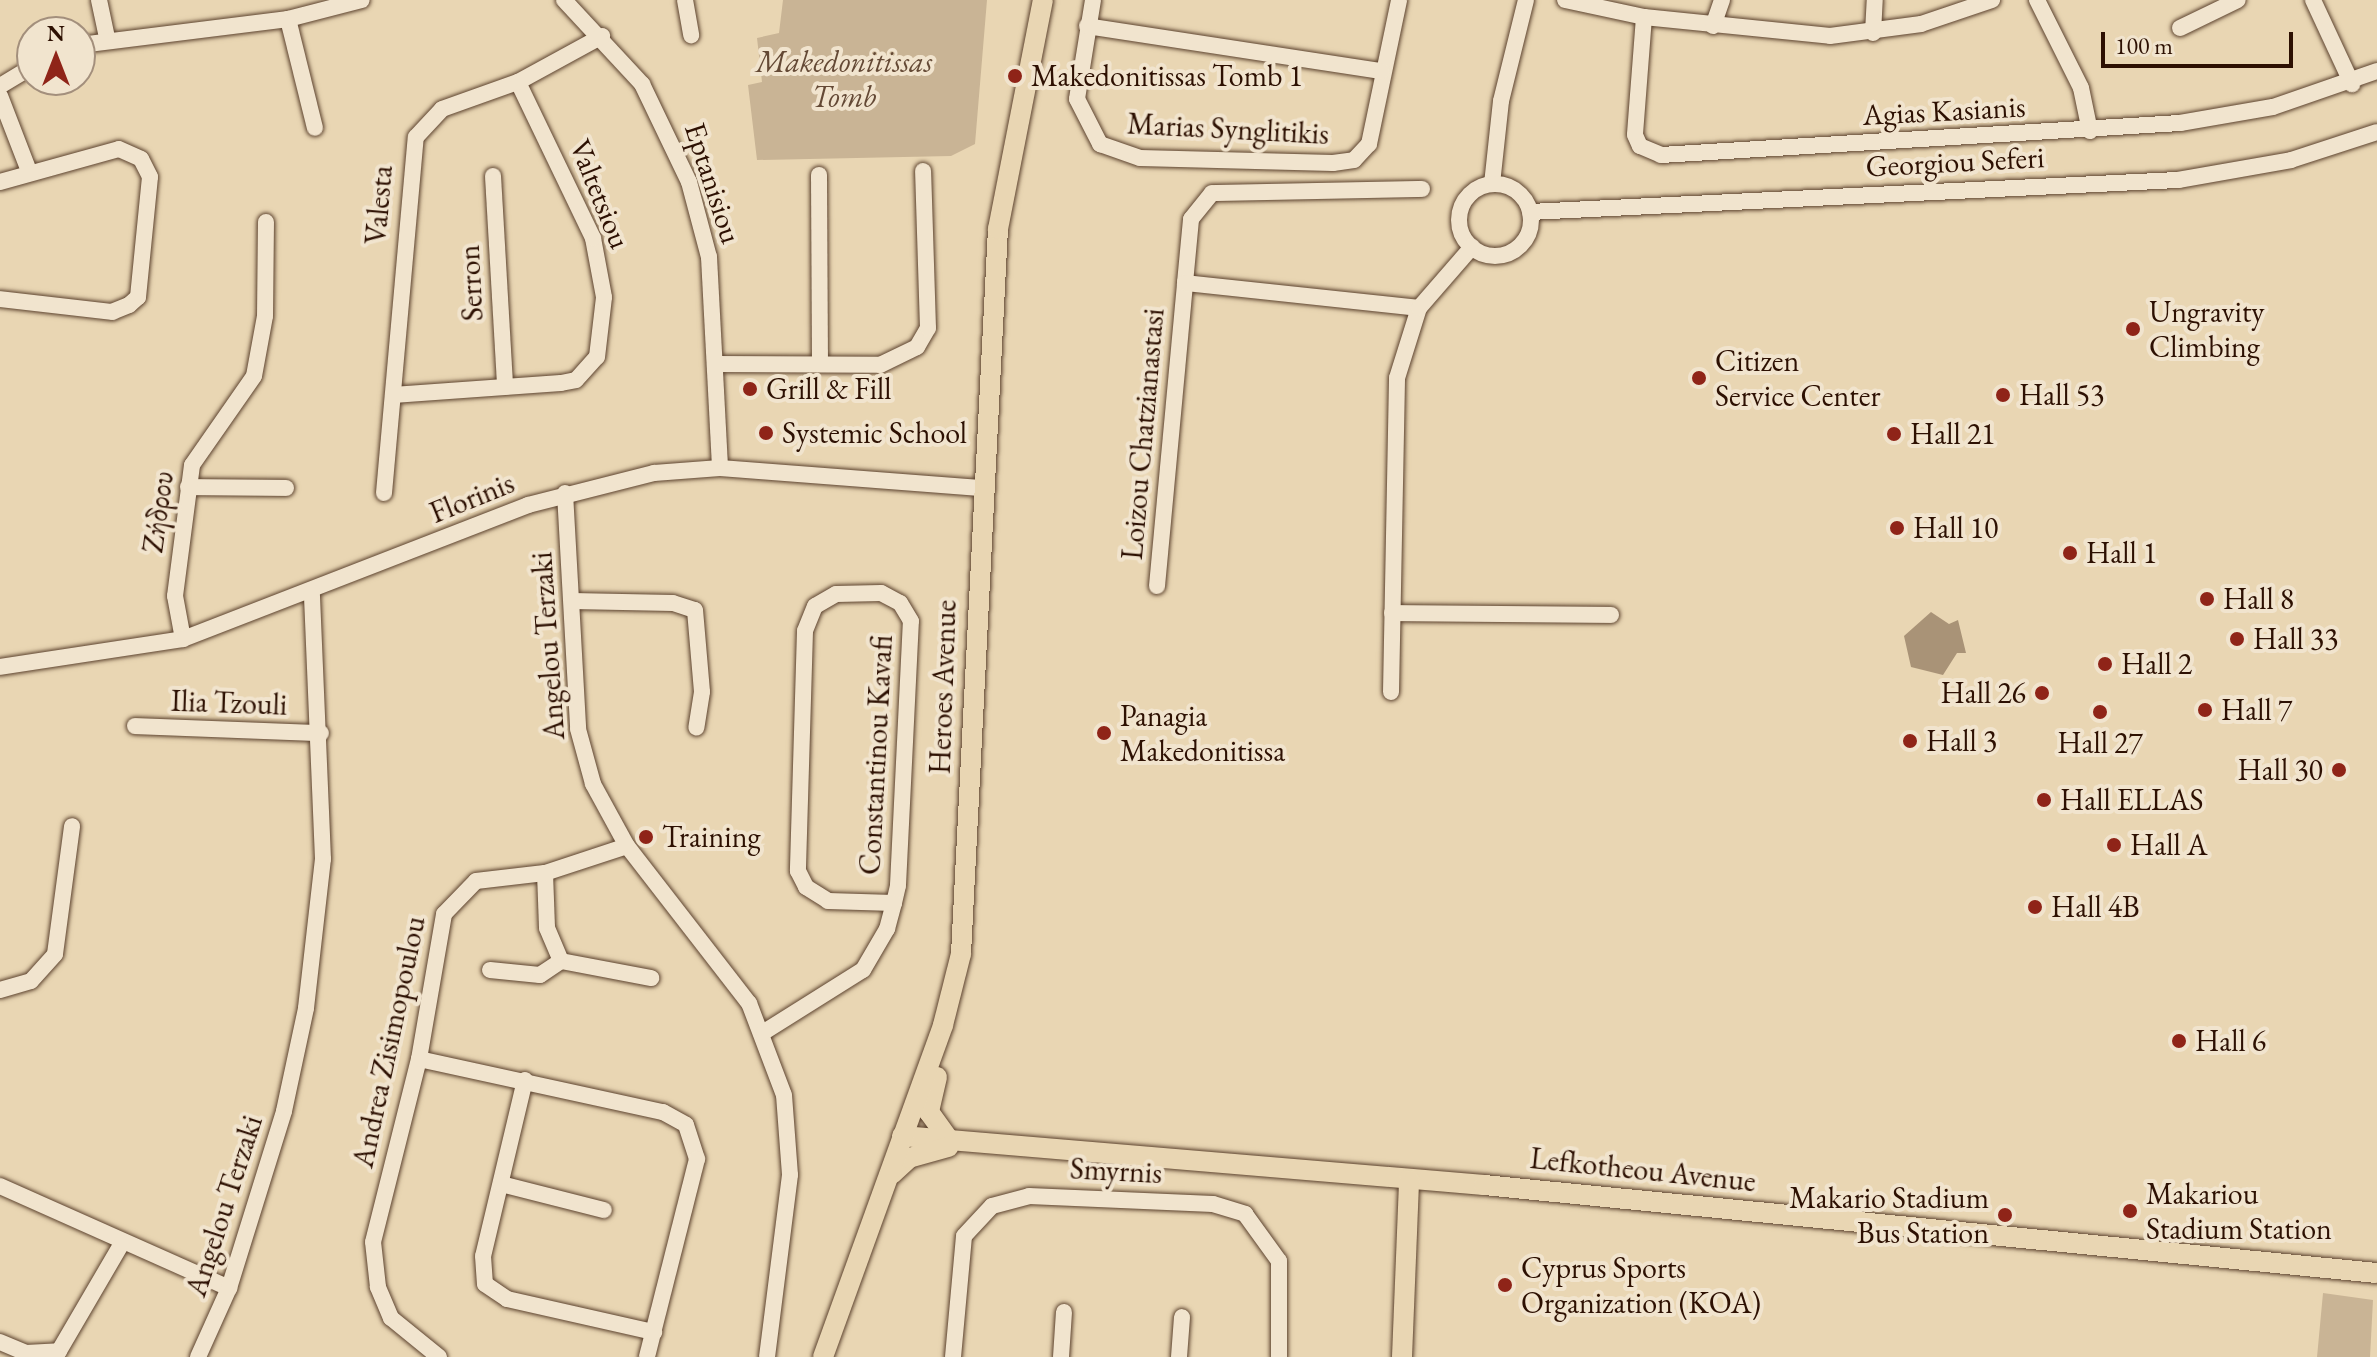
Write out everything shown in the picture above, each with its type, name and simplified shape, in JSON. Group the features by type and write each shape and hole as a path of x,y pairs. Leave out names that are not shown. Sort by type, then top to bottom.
{"main road":[{"name":"Heroes Avenue","path":"823,1357 946,1012 968,871 980,488 998,229 1043,0"},
{"path":"946,1012 950,1032 929,1112 949,1140"},
{"name":"Lefkotheou Avenue","path":"902,1136 1409,1180 2377,1273"},
{"path":"887,1180 926,1151 980,1143"},
{"path":"1402,1357 1409,1180"}],"street":[{"path":"99,0 107,38"},
{"path":"96,41 288,19 362,0"},
{"name":"Eptanisiou","path":"564,0 602,36 660,114 689,182 709,257 720,468"},
{"path":"685,0 691,35"},
{"name":"Marias Synglitikis","path":"1093,0 1087,26 1080,112 1115,153 1333,163 1361,157 1382,71"},
{"path":"1087,26 1382,71 1399,0"},
{"path":"1492,184 1501,101 1526,0"},
{"path":"1565,0 1644,17 1713,26 1873,33 1992,0"},
{"path":"1713,26 1722,0"},
{"path":"1873,33 1875,0"},
{"path":"2037,0 2081,88 2090,131"},
{"path":"2180,28 2238,0"},
{"path":"2313,0 2352,84"},
{"name":"Agias Kasianis","path":"1644,17 1634,126 1640,146 1651,153 2090,131 2234,115 2352,84 2377,71"},
{"path":"288,19 315,128"},
{"name":"Valesta","path":"384,493 416,137 442,109 518,82 602,36"},
{"name":"Valtetsiou","path":"393,395 576,380 597,357 604,322 593,238 518,82"},
{"path":"0,96 29,171"},
{"name":"Georgiou Seferi","path":"1530,212 2178,180 2291,160 2377,132"},
{"path":"0,182 29,171 119,149 141,159 150,177 138,297 112,312 0,299"},
{"path":"715,364 902,359 928,328 923,171"},
{"path":"819,175 820,363"},
{"name":"Serron","path":"493,176 505,387"},
{"path":"1492,184 1512,188 1530,212 1528,234 1514,250 1492,256 1472,247 1460,229 1461,206 1492,184"},
{"path":"1185,283 1191,219 1212,193 1422,189"},
{"name":"Ζήδρου","path":"183,639 175,596 188,487 197,454 240,404 259,361 266,222"},
{"path":"1391,692 1397,378 1419,308 1472,247"},
{"name":"Loizou Chatzianastasi","path":"1157,586 1185,283 1419,308"},
{"name":"Florinis","path":"0,667 183,639 565,493 720,468 980,488"},
{"path":"188,487 286,488"},
{"name":"Angelou Terzaki","path":"565,493 578,729 593,784 627,846 727,968 764,1032 791,1146 767,1357"},
{"name":"Angelou Terzaki","path":"198,1357 229,1288 284,1111 306,1008 323,859 321,733 312,592"},
{"name":"Constantinou Kavafi","path":"764,1032 863,970 894,903 911,621 900,603 881,593 836,594 815,606 805,631 798,871 806,887 828,901 894,903"},
{"path":"572,601 673,603 695,610 702,692 696,728"},
{"path":"1392,613 1611,615"},
{"name":"Ilia Tzouli","path":"135,726 321,733"},
{"path":"0,990 31,981 55,954 72,826"},
{"name":"Andrea Zisimopoulou","path":"439,1357 391,1318 373,1257 419,1059 450,903 476,881 545,873 627,846"},
{"path":"545,873 547,928 561,961"},
{"path":"490,970 540,975 561,961 651,978"},
{"path":"419,1059 663,1112 694,1139 697,1159 647,1357"},
{"path":"525,1080 482,1266 491,1291 654,1332"},
{"path":"501,1184 604,1210"},
{"path":"0,1186 122,1243 229,1288"},
{"name":"Smyrnis","path":"953,1357 964,1236 992,1206 1029,1196 1213,1204 1245,1214 1279,1261 1279,1357"},
{"path":"0,1342 26,1353 59,1351 122,1243"},
{"path":"1061,1357 1064,1312"},
{"path":"1179,1357 1182,1317"}],"green space":[{"name":"Makedonitissas Tomb","path":"783,0 987,0 975,144 951,156 757,160 748,85 762,82 757,38 779,33"},
{"path":"2323,1293 2373,1300 2370,1357 2317,1357"}],"shaded area":[{"path":"1931,612 1949,624 1958,620 1966,653 1957,653 1943,675 1911,667 1904,636"}],"place":[{"name":"Makedonitissas Tomb 1","path":"1015,76"},
{"name":"Ungravity Climbing","path":"2133,329"},
{"name":"Citizen Service Center","path":"1699,378"},
{"name":"Grill & Fill","path":"750,389"},
{"name":"Hall 53","path":"2003,395"},
{"name":"Systemic School","path":"766,433"},
{"name":"Hall 21","path":"1894,434"},
{"name":"Hall 10","path":"1897,528"},
{"name":"Hall 1","path":"2070,553"},
{"name":"Hall 8","path":"2207,599"},
{"name":"Hall 33","path":"2237,639"},
{"name":"Hall 2","path":"2105,664"},
{"name":"Hall 26","path":"2042,693"},
{"name":"Hall 7","path":"2205,710"},
{"name":"Hall 27","path":"2100,712"},
{"name":"Panagia Makedonitissa","path":"1104,733"},
{"name":"Hall 3","path":"1910,741"},
{"name":"Hall 30","path":"2339,770"},
{"name":"Hall ELLAS","path":"2044,800"},
{"name":"Training","path":"646,837"},
{"name":"Hall A","path":"2114,845"},
{"name":"Hall 4B","path":"2035,907"},
{"name":"Hall 6","path":"2179,1041"},
{"name":"Makariou Stadium Station","path":"2130,1211"},
{"name":"Makario Stadium Bus Station","path":"2005,1215"},
{"name":"Cyprus Sports Organization (KOA)","path":"1505,1285"}]}
